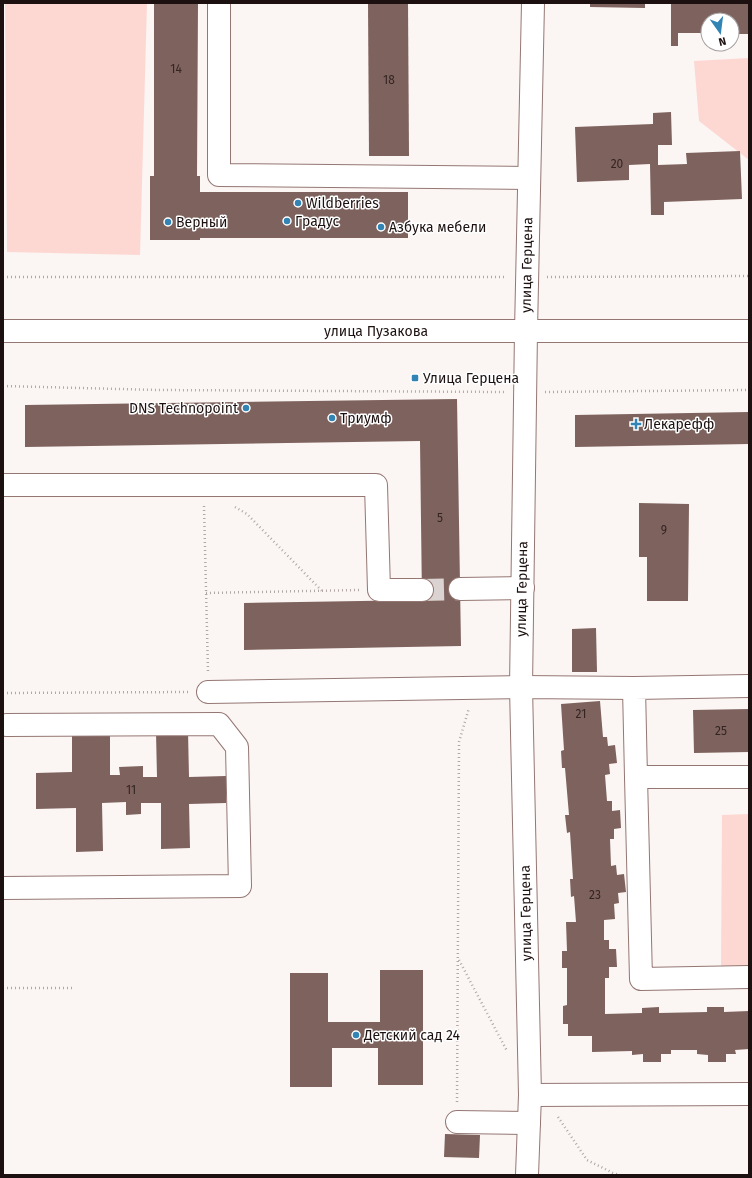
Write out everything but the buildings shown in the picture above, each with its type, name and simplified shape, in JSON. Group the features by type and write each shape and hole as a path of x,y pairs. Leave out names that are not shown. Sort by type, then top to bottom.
{"street":[{"path":"219,3 219,175 529,178"},
{"name":"улица Герцена","path":"527,1175 529,1123 536,1095 521,687 526,331 533,3"},
{"name":"улица Пузакова","path":"3,331 749,331"},
{"path":"3,485 376,484 379,590 422,590"},
{"path":"460,589 522,588"},
{"path":"208,692 521,687 634,688 749,686"},
{"path":"634,688 640,979 749,978"},
{"path":"3,888 240,886 237,747 219,724 6,725"},
{"path":"636,776 749,777"},
{"path":"536,1095 749,1094"},
{"path":"457,1122 529,1123"}],"path":[{"path":"3,277 749,276"},
{"path":"3,386 166,390 525,392 749,390"},
{"path":"3,693 208,692 204,485"},
{"path":"234,506 247,514 322,591"},
{"path":"206,593 379,590"},
{"path":"457,1122 459,742 474,688"},
{"path":"459,960 508,1054"},
{"path":"3,988 75,988"},
{"path":"536,1095 587,1160 620,1175"}],"shaded area":[{"path":"5,3 147,3 140,255 7,252"},
{"path":"749,58 749,160 699,121 694,61"},
{"path":"749,814 749,967 721,968 722,815"}],"tunnel":[{"path":"422,590 460,589"}],"place":[{"name":"Wildberries","path":"298,203"},
{"name":"Градус","path":"287,221"},
{"name":"Верный","path":"168,222"},
{"name":"Азбука мебели","path":"381,227"},
{"name":"Улица Герцена","path":"415,378"},
{"name":"DNS Technopoint","path":"246,408"},
{"name":"Триумф","path":"332,418"},
{"name":"Лекарефф","path":"636,424"},
{"name":"Детский сад 24","path":"356,1035"}]}
